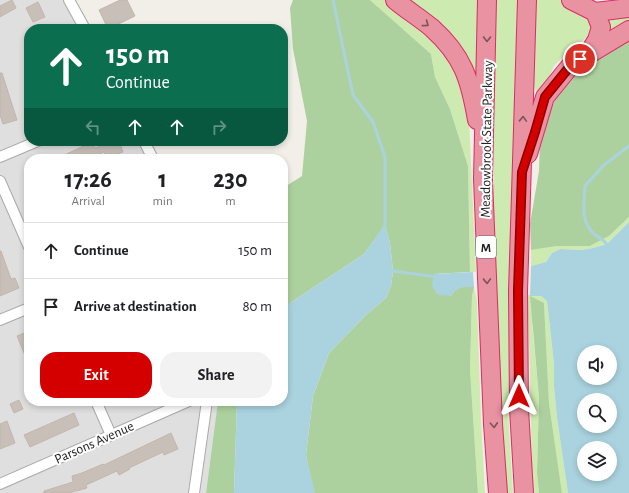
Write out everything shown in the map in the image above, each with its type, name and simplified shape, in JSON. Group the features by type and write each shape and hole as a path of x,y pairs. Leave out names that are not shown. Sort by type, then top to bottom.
{"highway":[{"path":"395,0 436,32 451,47 463,67 472,92 483,161"},
{"name":"Meadowbrook State Parkway","path":"487,0 483,161 498,493"},
{"path":"524,493 519,396 518,291 527,0"},
{"path":"571,0 595,12 629,8"},
{"path":"588,54 598,40 602,27 595,12"},
{"path":"522,172 545,97 571,65 629,30"}],"street":[{"path":"69,0 82,24"},
{"path":"0,157 26,146"},
{"path":"0,181 24,236"},
{"path":"0,320 24,310"},
{"path":"98,406 111,435"},
{"name":"Parsons Avenue","path":"0,484 178,406"},
{"path":"194,493 206,406"}],"shaded area":[{"path":"0,0 73,0 86,24 24,24 24,146 150,146 154,154 24,154 24,406 217,406 206,493 0,493"}],"green space":[{"path":"293,0 370,0 431,54 435,77 450,109 468,166 470,272 434,274 454,291 461,287 474,287 472,296 470,370 478,493 314,493 306,455 313,396 329,353 366,315 386,298 391,286 393,271 390,243 385,225 364,254 290,303 288,307 288,185 302,176 307,121 293,49 290,8"},
{"path":"370,0 387,0 440,42 460,75 469,118 476,272 470,272 468,166 450,109 435,77 431,54"},
{"path":"403,0 479,0 476,92"},
{"path":"495,0 517,0 508,412 513,493 507,493 496,308 493,123"},
{"path":"535,0 562,0 595,20 590,35 570,50 554,66 538,102 533,80"},
{"path":"629,14 629,22 604,37 602,16"},
{"path":"629,38 629,217 609,236 590,246 557,246 531,250 530,224 539,171 540,138 556,97 567,83 593,59"},
{"path":"629,217 629,222 607,244 581,250 560,249 552,253 546,262 531,266 531,250 557,246 590,246 609,236"},
{"path":"474,287 477,301 485,493 478,493 470,370 472,296"},
{"path":"527,295 541,296 547,301 554,364 554,387 557,418 568,493 562,493 549,403 544,303 532,325 539,398 537,473 539,493 533,493"},
{"path":"530,296 544,303 549,403 562,493 539,493 537,473 539,398"},
{"path":"217,406 237,406 234,493 206,493"}],"water":[{"path":"629,222 629,493 568,493 557,418 554,387 554,364 547,301 541,296 530,296 531,266 546,262 552,253 560,249 581,250 607,244"},
{"path":"385,224 390,243 393,271 391,286 386,298 366,315 329,353 313,396 306,455 315,493 234,493 237,406 288,406 288,307 290,303 364,254"},
{"path":"473,272 474,287 464,287 458,289 452,296 438,295 432,286 434,274"}],"building":[{"path":"12,0 16,8 0,17 0,6"},
{"path":"120,0 127,0 135,16 118,24 106,24 99,10"},
{"path":"38,2 45,17 33,22 26,8"},
{"path":"0,73 2,73 17,120 3,124 0,115"},
{"path":"84,146 94,146 95,148 101,146 121,146 123,152 117,154 105,154 104,152 100,154 67,154"},
{"path":"0,251 11,279 15,278 19,288 0,296"},
{"path":"24,333 24,353 17,336"},
{"path":"19,400 23,409 14,413 10,404"},
{"path":"74,413 79,425 30,447 24,435"},
{"path":"7,421 15,443 0,449 0,424"},
{"path":"171,433 178,449 164,455 163,452 129,468 130,469 119,475 117,471 86,485 87,488 69,493 44,493 44,491 73,482 72,476 103,464 104,465"}],"waterway":[{"path":"333,0 353,95 373,122 385,157 385,227"},
{"path":"608,247 604,241 594,234 587,223 584,211 585,186 604,165 629,146"},
{"path":"393,271 437,277"}],"route":[{"path":"519,396 518,291 522,172 545,97 571,65 580,59"}]}
